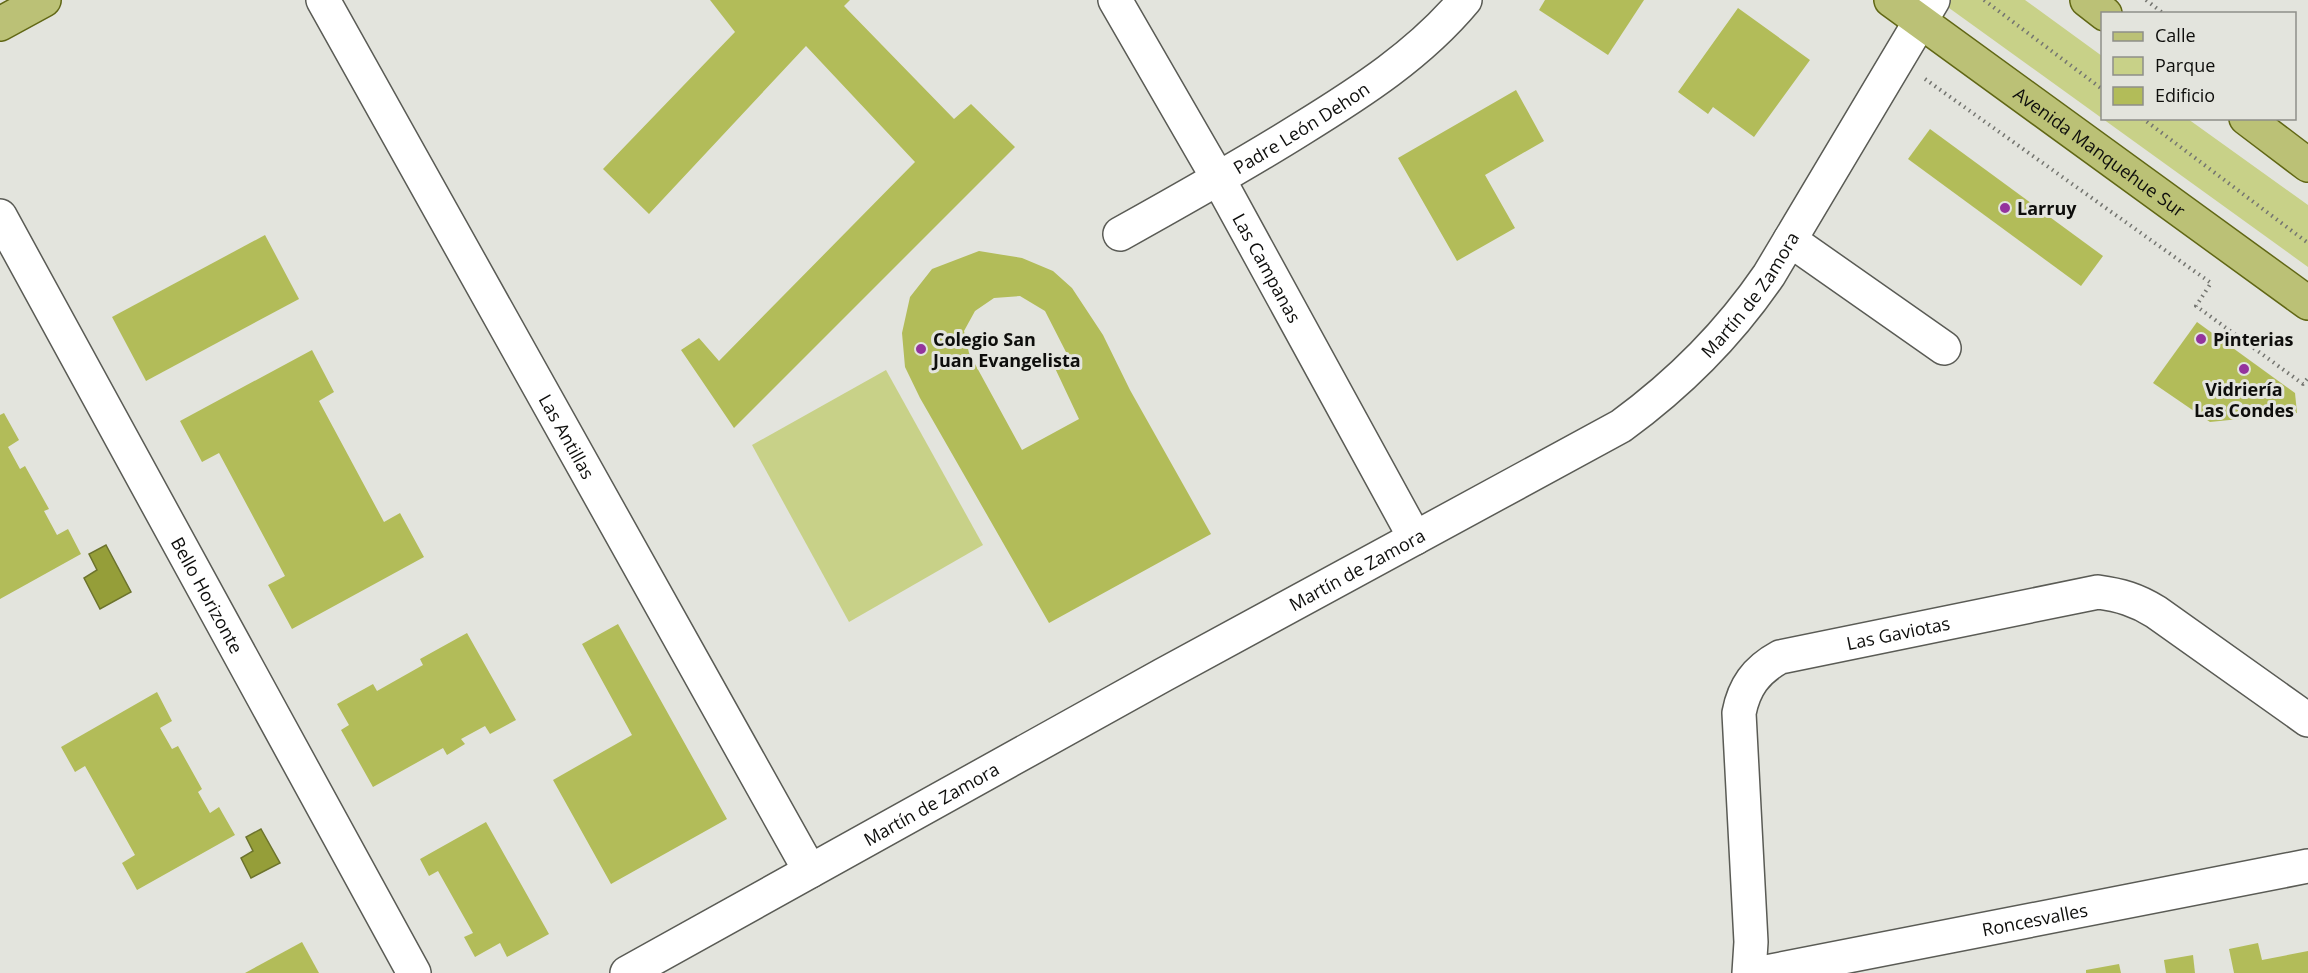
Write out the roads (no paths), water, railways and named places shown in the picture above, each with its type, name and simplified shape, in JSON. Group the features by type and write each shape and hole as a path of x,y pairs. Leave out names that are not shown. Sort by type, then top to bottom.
{"main road":[{"path":"5,14 44,0"},
{"name":"Avenida Manquehue Sur","path":"1891,0 1927,11 2308,303"},
{"path":"2087,0 2102,12"},
{"path":"2249,120 2308,165"}],"street":[{"name":"Las Antillas","path":"323,0 810,871"},
{"name":"Las Campanas","path":"1115,0 1219,180 1415,538"},
{"name":"Padre León Dehon","path":"1120,234 1219,180 1367,88 1442,27 1465,0"},
{"name":"Martín de Zamora","path":"627,973 1620,426 1656,400 1704,356 1746,309 1769,275 1927,11"},
{"name":"Bello Horizonte","path":"0,216 414,973"},
{"path":"1790,240 1944,348"},
{"name":"Las Gaviotas","path":"1749,973 1751,942 1739,713 1742,698 1758,672 1780,657 2098,592 2115,594 2132,598 2156,612 2308,720"},
{"name":"Roncesvalles","path":"1761,973 2308,866"}],"place":[{"name":"Larruy","path":"2005,208"},
{"name":"Pinterias","path":"2201,339"},
{"name":"Colegio San Juan Evangelista","path":"921,349"},
{"name":"Vidriería Las Condes","path":"2244,369"}]}
